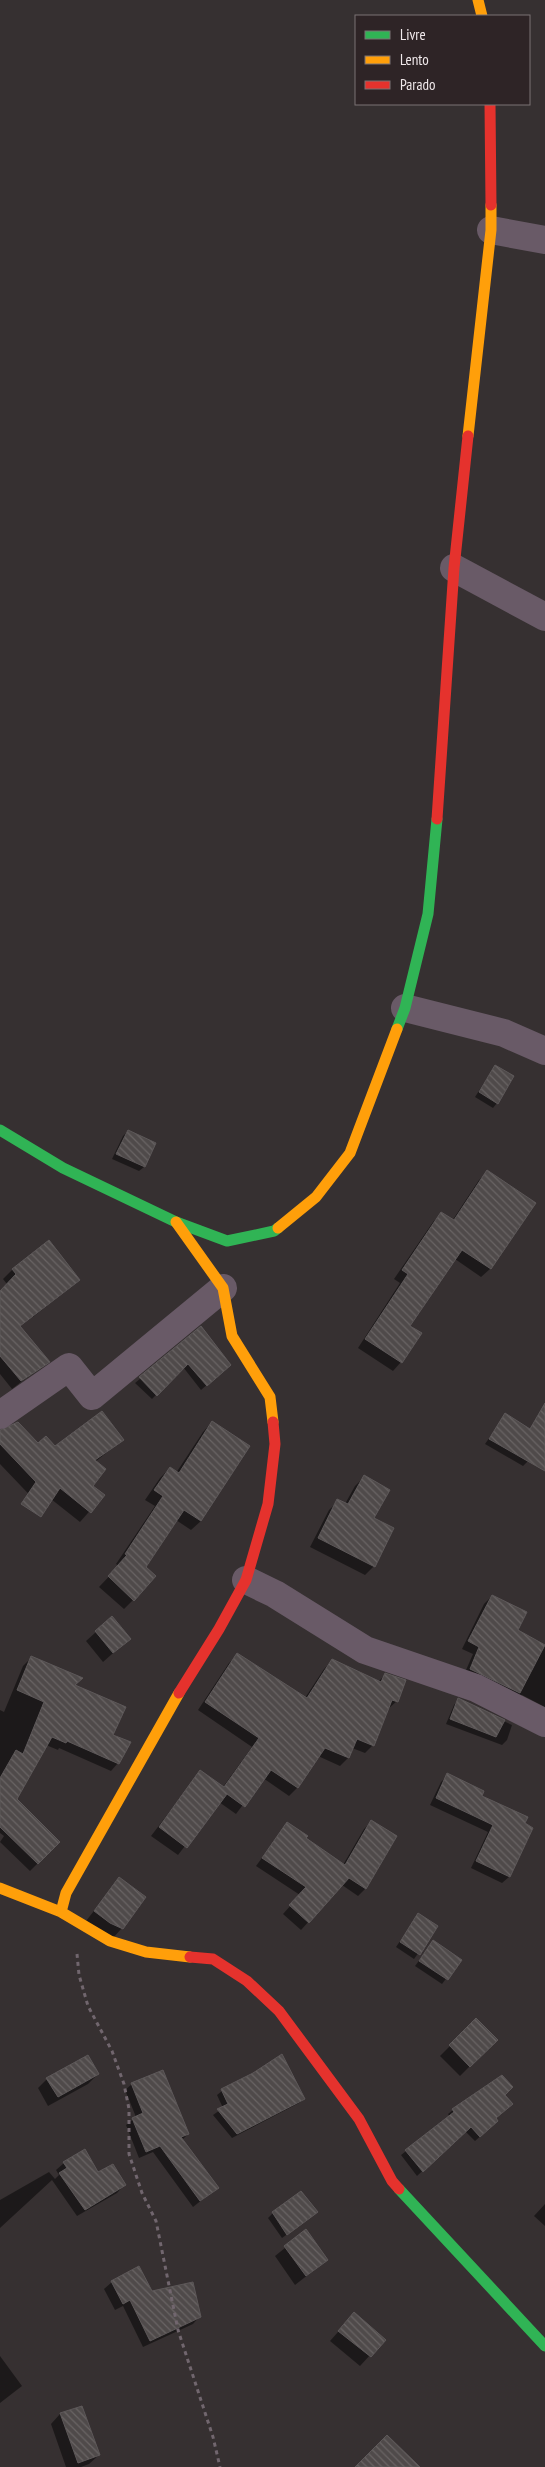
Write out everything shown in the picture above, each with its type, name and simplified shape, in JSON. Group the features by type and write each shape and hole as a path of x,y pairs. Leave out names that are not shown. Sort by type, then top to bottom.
{"street":[{"path":"478,0 482,15"},
{"path":"0,1130 63,1168 176,1222 227,1241 274,1231 316,1197 350,1153 405,1008 428,914 442,767 454,568 491,230 490,105"},
{"path":"491,230 545,240"},
{"path":"454,568 545,617"},
{"path":"405,1008 504,1033 545,1051"},
{"path":"61,1912 66,1893 135,1768 246,1580 268,1504 275,1444 270,1397 232,1336 223,1288 176,1222"},
{"path":"0,1415 69,1367 92,1396 223,1288"},
{"path":"246,1580 275,1594 365,1650 476,1688 545,1723"},
{"path":"0,1888 61,1912 110,1941 146,1952 214,1959 247,1981 279,2011 321,2065 359,2119 392,2181 545,2346"}],"path":[{"path":"76,1952 79,1975 88,2006 112,2051 124,2084 129,2109 129,2154 142,2193 156,2221 178,2330 213,2437 220,2467"}],"building":[{"path":"495,1065 514,1076 498,1104 479,1092"},
{"path":"128,1130 156,1143 145,1167 116,1154"},
{"path":"487,1170 536,1203 491,1269 462,1250 410,1326 422,1333 402,1363 365,1339 408,1274 402,1270 441,1212 454,1220"},
{"path":"49,1240 80,1280 20,1326 50,1362 21,1381 0,1356 0,1291 16,1274 12,1269"},
{"path":"201,1326 231,1365 207,1386 188,1364 157,1396 139,1377"},
{"path":"545,1403 545,1471 489,1439 505,1413 530,1429"},
{"path":"102,1411 124,1440 95,1460 106,1469 93,1486 105,1495 91,1513 60,1488 41,1517 21,1504 36,1482 0,1444 0,1430 18,1422 38,1443 46,1436 55,1446"},
{"path":"212,1421 250,1446 201,1521 184,1510 146,1567 156,1576 134,1601 108,1576 127,1555 125,1554 163,1496 154,1490 170,1467 179,1473"},
{"path":"364,1475 390,1490 374,1518 394,1528 375,1567 318,1538 337,1499 348,1504"},
{"path":"492,1595 527,1612 518,1630 545,1645 520,1693 470,1669 479,1647 468,1641"},
{"path":"112,1616 131,1639 113,1653 95,1631"},
{"path":"237,1653 307,1698 332,1659 381,1682 385,1673 406,1680 398,1702 392,1700 374,1746 357,1739 349,1758 325,1748 298,1788 271,1770 245,1807 227,1794 187,1848 159,1827 200,1770 224,1787 259,1738 205,1702"},
{"path":"31,1656 83,1678 75,1685 126,1707 113,1735 131,1742 119,1764 67,1741 66,1743 52,1737 17,1799 60,1842 38,1864 0,1827 0,1778 16,1750 23,1754 44,1702 17,1690"},
{"path":"458,1698 505,1720 496,1737 450,1719"},
{"path":"447,1773 484,1791 482,1796 528,1817 525,1823 533,1828 510,1877 476,1861 493,1825 436,1798"},
{"path":"371,1820 397,1836 366,1889 349,1878 309,1923 289,1905 306,1887 262,1858 287,1822 308,1836 306,1838 345,1865"},
{"path":"119,1877 146,1897 123,1929 110,1923 94,1911"},
{"path":"418,1913 438,1926 420,1955 400,1942"},
{"path":"433,1940 462,1960 448,1980 419,1961"},
{"path":"476,2018 498,2040 470,2067 449,2045"},
{"path":"282,2054 305,2099 237,2134 217,2109 228,2104 221,2089 253,2073"},
{"path":"88,2055 99,2074 58,2097 46,2078"},
{"path":"163,2070 189,2134 181,2137 219,2188 200,2201 160,2146 146,2152 132,2118 143,2113 131,2083"},
{"path":"502,2075 513,2087 505,2095 513,2104 496,2118 498,2121 480,2137 471,2127 423,2172 405,2150 454,2112 452,2109"},
{"path":"85,2149 98,2172 113,2164 126,2185 85,2210 59,2173 67,2168 63,2162"},
{"path":"301,2191 318,2212 287,2235 272,2212"},
{"path":"306,2229 328,2260 306,2276 284,2246"},
{"path":"139,2266 152,2291 193,2282 201,2317 150,2341 130,2300 123,2304 111,2281"},
{"path":"354,2312 386,2340 371,2357 338,2331"},
{"path":"82,2406 100,2455 78,2463 60,2413"},
{"path":"387,2435 420,2467 355,2467"}],"traffic: fast":[{"path":"397,1029 405,1008 428,914 437,819"},
{"path":"0,1130 63,1168 176,1222 227,1241 274,1231 278,1228"},
{"path":"399,2189 545,2346"}],"traffic: slow":[{"path":"478,0 482,15"},
{"path":"468,436 491,230 491,205"},
{"path":"278,1228 316,1197 350,1153 397,1029"},
{"path":"176,1222 223,1288 232,1336 270,1397 273,1422"},
{"path":"61,1912 66,1893 179,1693"},
{"path":"0,1888 61,1912 110,1941 146,1952 190,1957"}],"traffic: jam":[{"path":"490,105 491,205"},
{"path":"437,819 454,568 468,436"},
{"path":"179,1693 219,1629 246,1580 268,1504 275,1444 273,1422"},
{"path":"190,1957 213,1959 247,1981 279,2011 359,2119 392,2181 399,2189"}]}
